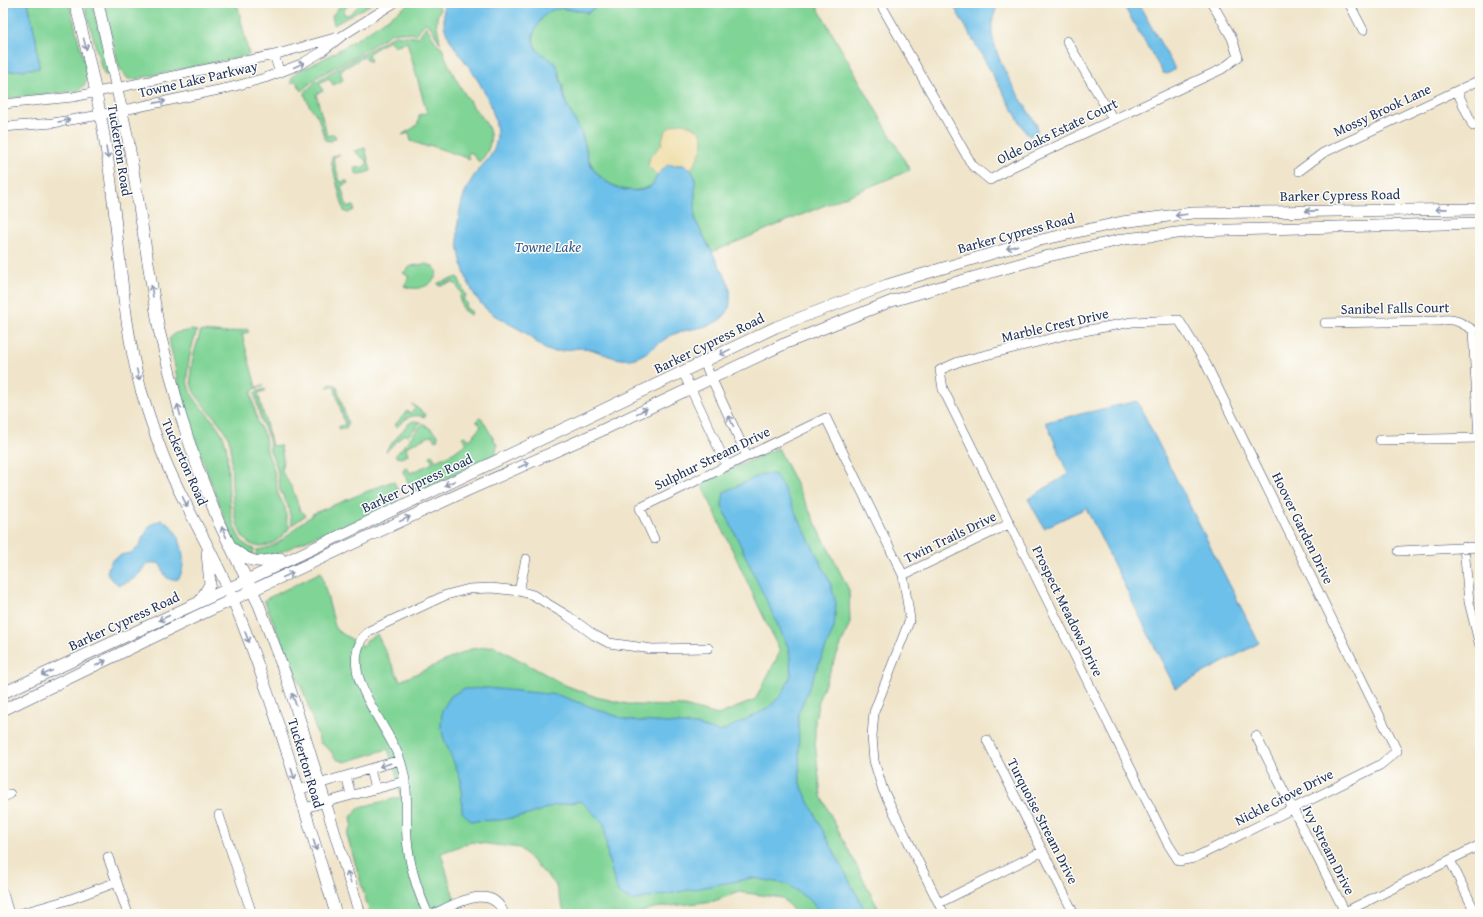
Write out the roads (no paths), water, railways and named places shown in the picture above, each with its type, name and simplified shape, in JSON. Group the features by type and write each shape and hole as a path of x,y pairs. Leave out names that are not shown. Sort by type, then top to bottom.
{"main road":[{"name":"Tuckerton Road","path":"74,3 96,92 100,115 113,199 129,337 140,387 153,430 168,466 228,588 265,684 336,914"},
{"name":"Tuckerton Road","path":"98,3 118,88 159,330 169,370 198,466 230,547 253,592 286,676 321,783 360,914"},
{"name":"Barker Cypress Road","path":"3,693 247,580 776,327 887,284 1023,244 1122,222 1176,215 1294,211 1480,209"},
{"path":"1294,211 1295,228"},
{"name":"Barker Cypress Road","path":"3,710 443,501 594,434 784,344 892,301 1044,257 1125,239 1194,231 1480,223"},
{"path":"1041,240 1044,257"},
{"path":"443,501 470,482 508,464 508,456"},
{"path":"200,602 210,584 206,544"},
{"path":"230,547 242,556 259,562 304,552"}],"street":[{"name":"Towne Lake Parkway","path":"3,127 53,123 100,115 228,88 280,73 320,53 342,36 394,3"},
{"name":"Olde Oaks Estate Court","path":"880,3 972,165 990,180 1012,167 1222,69 1238,57 1232,38 1212,3"},
{"path":"1349,3 1363,30"},
{"name":"Towne Lake Parkway","path":"3,104 49,100 118,88 274,55 342,36"},
{"path":"1067,41 1113,120"},
{"path":"274,55 280,73"},
{"name":"Mossy Brook Lane","path":"1299,171 1323,153 1480,80"},
{"path":"1457,91 1473,126"},
{"name":"Sanibel Falls Court","path":"1325,323 1439,321 1448,318 1459,321 1473,330 1480,438"},
{"name":"Marble Crest Drive","path":"940,370 958,362 1073,333 1132,322 1179,320"},
{"name":"Hoover Garden Drive","path":"1179,320 1209,372 1397,751"},
{"path":"704,362 747,456"},
{"name":"Prospect Meadows Drive","path":"940,370 943,389 1168,844 1179,861"},
{"path":"683,372 727,466"},
{"name":"Sulphur Stream Drive","path":"654,539 640,508 826,418 903,575"},
{"path":"1380,440 1480,438"},
{"name":"Twin Trails Drive","path":"903,575 1009,524"},
{"path":"1464,547 1469,602 1480,646"},
{"path":"1399,552 1480,547"},
{"path":"519,591 526,559"},
{"path":"903,575 910,619 874,712 872,736 874,761 883,790 944,914"},
{"path":"428,914 416,884 409,857 407,836 408,802 406,781 400,760 395,746 365,696 357,668 356,654 360,641 369,631 446,595 470,589 519,591 533,595 594,635 610,643 652,650 708,648"},
{"name":"Ivy Stream Drive","path":"1256,736 1293,808 1343,913"},
{"name":"Turquoise Stream Drive","path":"987,740 1074,914"},
{"name":"Nickle Grove Drive","path":"1179,861 1194,858 1380,765 1397,751"},
{"path":"298,790 400,760"},
{"path":"370,770 375,788"},
{"path":"346,776 351,795"},
{"path":"304,808 406,781"},
{"path":"219,815 252,914"},
{"path":"1343,913 1480,845"},
{"path":"939,903 1043,851"},
{"path":"108,857 128,914"},
{"path":"1450,860 1476,914"},
{"path":"19,914 68,900 117,882"},
{"path":"3,893 9,914"},
{"path":"433,914 468,899 483,897 493,900 501,908 504,914"}],"water":[{"path":"3,3 28,3 36,39 39,68 3,72"},
{"name":"Towne Lake","path":"443,3 468,3 493,7 507,3 602,3 587,13 582,11 556,9 547,13 535,30 533,42 538,51 556,65 560,81 563,85 566,103 580,129 589,162 595,172 608,183 615,187 632,191 640,190 651,186 657,176 667,165 683,165 691,169 695,177 695,220 729,284 729,306 723,317 712,324 678,332 666,338 636,358 622,359 587,348 555,351 547,350 527,334 493,314 481,304 469,284 463,270 458,239 458,223 460,208 465,193 476,173 489,158 495,148 497,133 496,125 484,91 447,34"},
{"path":"952,3 999,3 992,23 992,36 1001,63 1015,90 1037,126 1037,132 1029,136 1026,133"},
{"path":"1122,3 1138,3 1174,67 1174,70 1167,74 1163,73"},
{"path":"1137,401 1259,643 1175,688 1086,508 1044,528 1028,499 1068,474 1046,422"},
{"path":"762,474 774,474 783,487 830,582 836,603 834,628 798,714 800,783 822,829 867,914 820,914 812,902 787,884 753,878 631,901 618,893 608,859 604,824 581,801 553,806 528,815 501,820 471,821 462,812 461,780 444,739 441,727 442,710 451,696 463,689 487,688 558,695 627,720 697,725 720,732 767,709 783,693 791,675 789,649 722,506 724,492"},
{"path":"161,520 168,523 173,529 181,546 183,564 178,579 173,580 167,578 159,563 147,563 136,577 129,582 119,585 109,577 107,572 111,561 121,555 131,553 139,546 150,525"}]}
